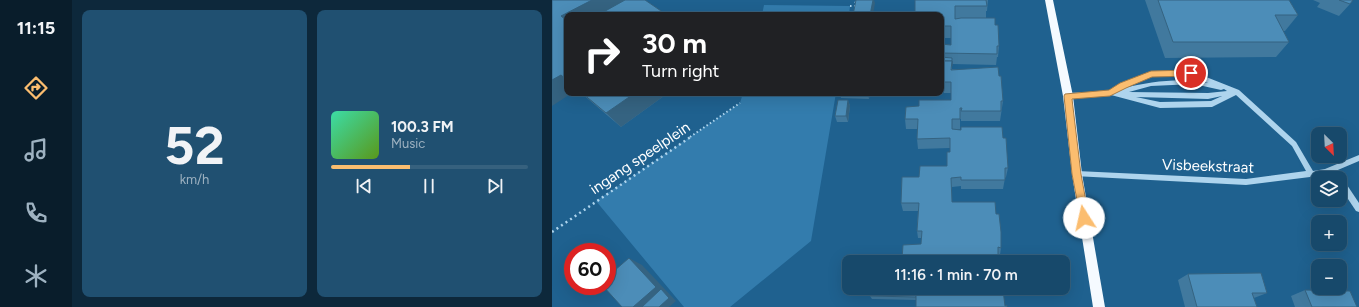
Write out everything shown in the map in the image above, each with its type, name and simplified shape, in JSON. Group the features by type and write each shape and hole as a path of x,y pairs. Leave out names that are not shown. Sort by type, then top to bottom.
{"main road":[{"path":"1049,0 1068,96 1077,174 1100,307"}],"street":[{"path":"1110,93 1151,74 1191,73 1237,92 1294,144 1311,174"},
{"path":"1068,96 1110,93 1151,84 1194,82 1237,92"},
{"path":"1110,93 1160,105 1212,104 1237,92"},
{"name":"Visbeekstraat","path":"1329,171 1359,158"},
{"name":"Visbeekstraat","path":"1077,174 1246,182 1311,174"},
{"path":"1347,191 1359,209"}],"path":[{"path":"850,6 855,6 856,0"},
{"name":"ingang speelplein","path":"552,232 740,103"}],"shaded area":[{"path":"764,5 850,6 849,12 763,12"},
{"path":"742,96 835,96 811,241 730,307 684,307 596,201 740,103"}],"building":[{"path":"552,0 592,0 569,12 564,12 564,14 561,16 564,18 564,78 561,75 552,80"},
{"path":"625,0 645,0 663,12 603,12"},
{"path":"856,0 873,0 871,12 854,12"},
{"path":"915,0 986,0 987,6 955,6 955,19 995,18 995,25 998,25 999,46 997,46 997,54 944,53 944,44 951,45 951,26 944,26 944,12 915,12"},
{"path":"1158,0 1289,0 1298,15 1275,15 1289,42 1173,42"},
{"path":"1339,0 1353,0 1350,4"},
{"path":"944,57 952,58 952,61 944,61"},
{"path":"944,61 952,61 951,70 998,67 999,76 1001,76 1003,101 1001,101 1001,111 961,111 962,108 960,108 960,119 952,119 952,129 961,130 961,127 1002,127 1003,138 1006,138 1008,168 1005,168 1005,180 961,180 961,177 951,178 952,202 995,202 996,214 999,214 1001,248 998,247 998,255 902,255 903,245 921,244 922,231 917,231 919,203 901,203 902,177 919,177 920,166 947,166 947,152 950,152 950,138 917,139 918,119 905,119 906,107 919,106 919,100 951,100 951,82 944,82"},
{"path":"586,96 631,96 606,113"},
{"path":"838,100 848,100 846,116 835,116"},
{"path":"629,258 656,287 633,307 622,307 611,295 616,295 616,269"},
{"path":"1261,273 1267,293 1252,293 1257,307 1197,307 1188,274"},
{"path":"661,289 669,298 659,307 642,307"},
{"path":"1305,290 1311,290 1311,295 1347,295 1347,291 1350,291 1357,307 1312,307"},
{"path":"916,295 916,297 870,296"},
{"path":"916,295 1004,295 1005,306 1007,305 1007,307 916,307"}],"route":[{"path":"1084,218 1077,174 1068,96 1110,93 1151,74 1191,73"}]}
